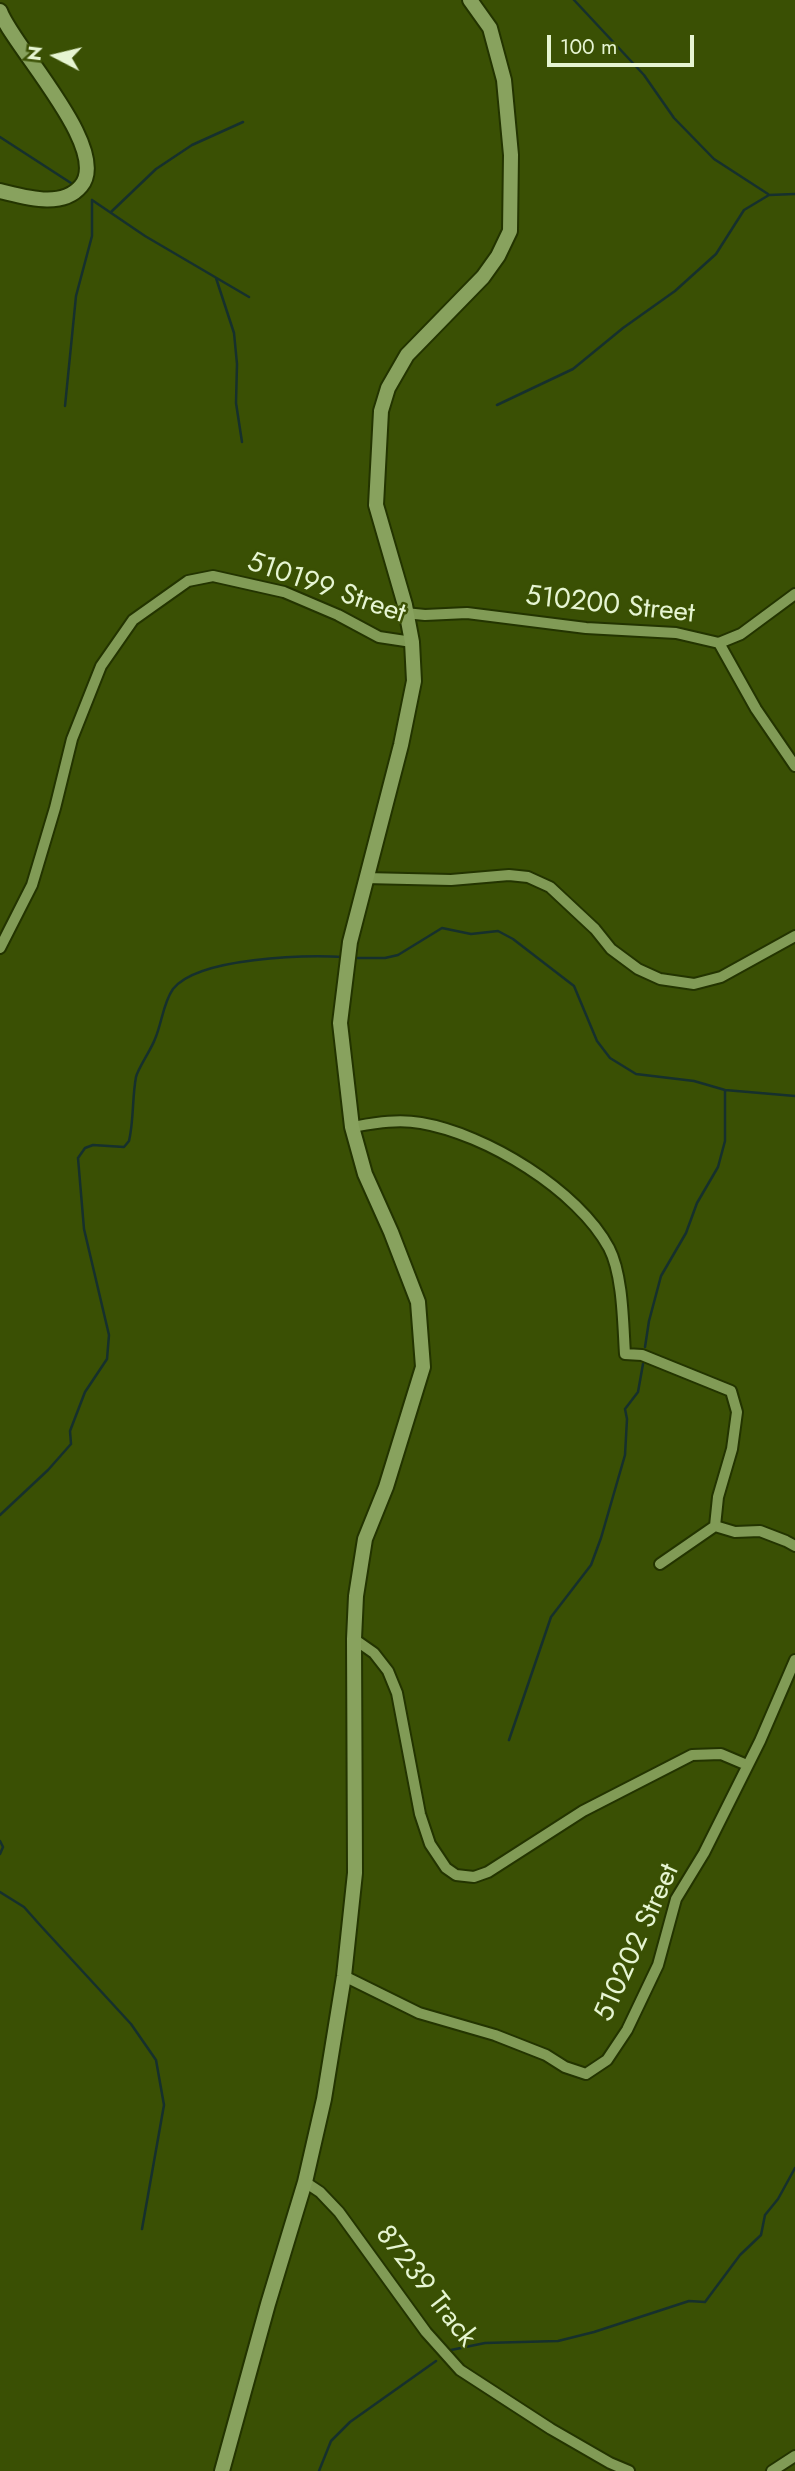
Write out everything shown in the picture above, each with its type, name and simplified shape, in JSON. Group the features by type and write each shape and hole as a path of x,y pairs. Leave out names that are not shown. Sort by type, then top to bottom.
{"street":[{"path":"222,2471 305,2182 324,2099 344,1976 355,1873 356,1596 365,1539 386,1486 423,1367 418,1302 365,1174 352,1127 340,1023 350,942 401,745 414,681 412,642 376,505 381,411 388,388 407,355 483,276 498,256 510,231 511,155 504,80 489,28 470,0"},
{"path":"0,11 57,96 79,139 86,163 85,182 74,195 50,200 0,191"},
{"name":"510199 Street","path":"0,948 32,885 72,739 101,666 133,620 188,581 213,576 284,592 338,615 379,637 412,642"},
{"name":"510200 Street","path":"405,613 467,613 586,628 676,633 719,643 741,634 795,594"},
{"path":"719,643 756,709 795,766"},
{"path":"365,878 451,880 509,875 528,877 550,887 595,929 611,949 638,968 660,979 694,984 721,977 795,936"},
{"path":"352,1127 384,1120 422,1123 508,1154 547,1180 584,1216 610,1250 619,1282 625,1354 642,1355 732,1391 737,1412 732,1449 718,1497 715,1526 660,1564"},
{"path":"715,1526 735,1532 760,1531 795,1546"},
{"path":"354,1639 374,1653 388,1671 397,1693 420,1815 430,1844 446,1868 456,1875 474,1877 488,1872 583,1811 692,1755 721,1754 747,1765"},
{"name":"510202 Street","path":"344,1976 419,2013 495,2035 586,2074 607,2060 627,2030 658,1965 677,1899 704,1853 795,1660"},
{"name":"87239 Track","path":"305,2182 320,2192 339,2212 426,2332 460,2370 551,2429 629,2471"},
{"path":"772,2471 795,2456"}],"waterway":[{"path":"574,0 644,75 674,118 714,159 768,194"},
{"path":"111,212 156,169 192,145 243,122"},
{"path":"0,137 74,185"},
{"path":"497,405 573,369 623,328 675,291 716,254 744,210 769,195 795,194"},
{"path":"92,200 145,236 249,297"},
{"path":"65,406 76,296 92,236 92,200"},
{"path":"216,278 234,333 237,364 236,403 242,442"},
{"path":"354,958 385,958 398,955 442,928 471,934 498,931 513,939 574,986 597,1041 610,1058 636,1074 694,1081 725,1090 795,1096"},
{"path":"0,1515 48,1470 71,1444 70,1431 85,1392 107,1359 109,1335 84,1229 78,1158 85,1148 93,1145 124,1147 129,1141 136,1077 155,1039 173,989 186,978 228,964 280,958 344,957"},
{"path":"645,1347 661,1276 686,1233 697,1203 718,1167 725,1141 725,1091"},
{"path":"509,1740 551,1617 591,1565 601,1538 625,1455 625,1409 638,1392 643,1364"},
{"path":"0,1841 3,1847 0,1854"},
{"path":"0,1892 24,1907 131,2024 156,2060 164,2105 142,2229"},
{"path":"451,2350 485,2343 558,2341 689,2301 705,2302 740,2255 761,2235 765,2215 778,2199 795,2168"},
{"path":"319,2471 331,2441 350,2422 436,2361"}]}
